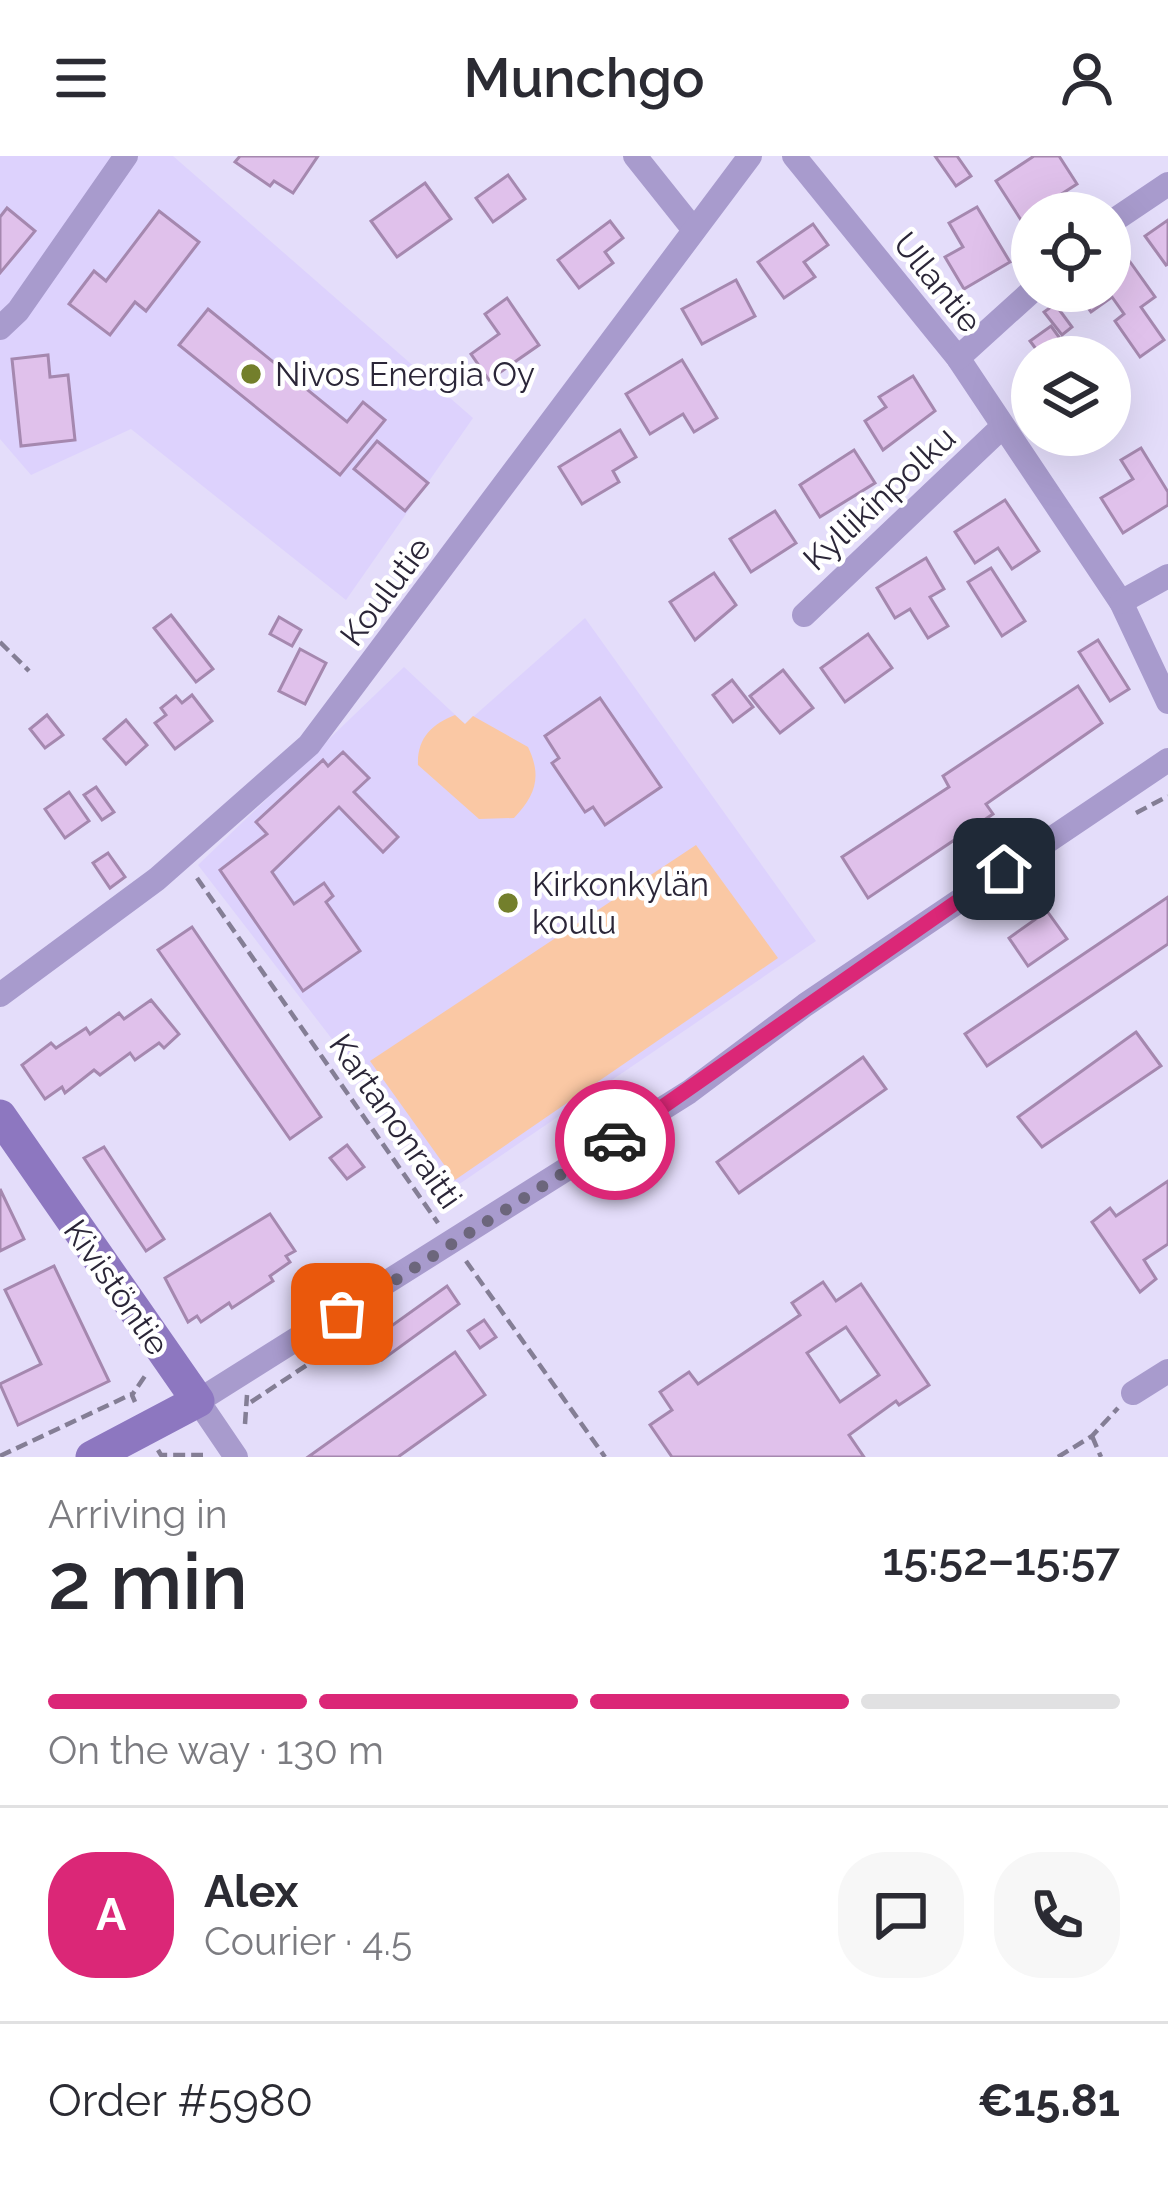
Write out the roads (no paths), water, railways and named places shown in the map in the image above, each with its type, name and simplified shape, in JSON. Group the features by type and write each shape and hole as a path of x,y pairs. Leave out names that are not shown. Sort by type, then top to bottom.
{"main road":[{"name":"Kivistöntie","path":"0,1116 153,1365 198,1401"},
{"path":"92,1457 156,1447 198,1401"}],"street":[{"path":"0,328 18,311 126,156"},
{"path":"635,156 694,230"},
{"name":"Koulutie","path":"0,995 158,879 309,745 750,156"},
{"name":"Ullantie","path":"794,156 958,358 1000,429 1121,602 1168,702"},
{"path":"1131,209 1168,184"},
{"path":"958,358 1011,310"},
{"name":"Kyllikinpolku","path":"804,614 1000,429"},
{"path":"1121,602 1168,576"},
{"path":"198,1401 688,1092 805,1005 1168,760"},
{"path":"1133,1393 1168,1371"},
{"name":"Kivistöntie","path":"198,1401 236,1457"}],"place":[{"name":"Nivos Energia Oy","path":"251,374"},
{"name":"Kirkonkylän koulu","path":"508,903"}]}
